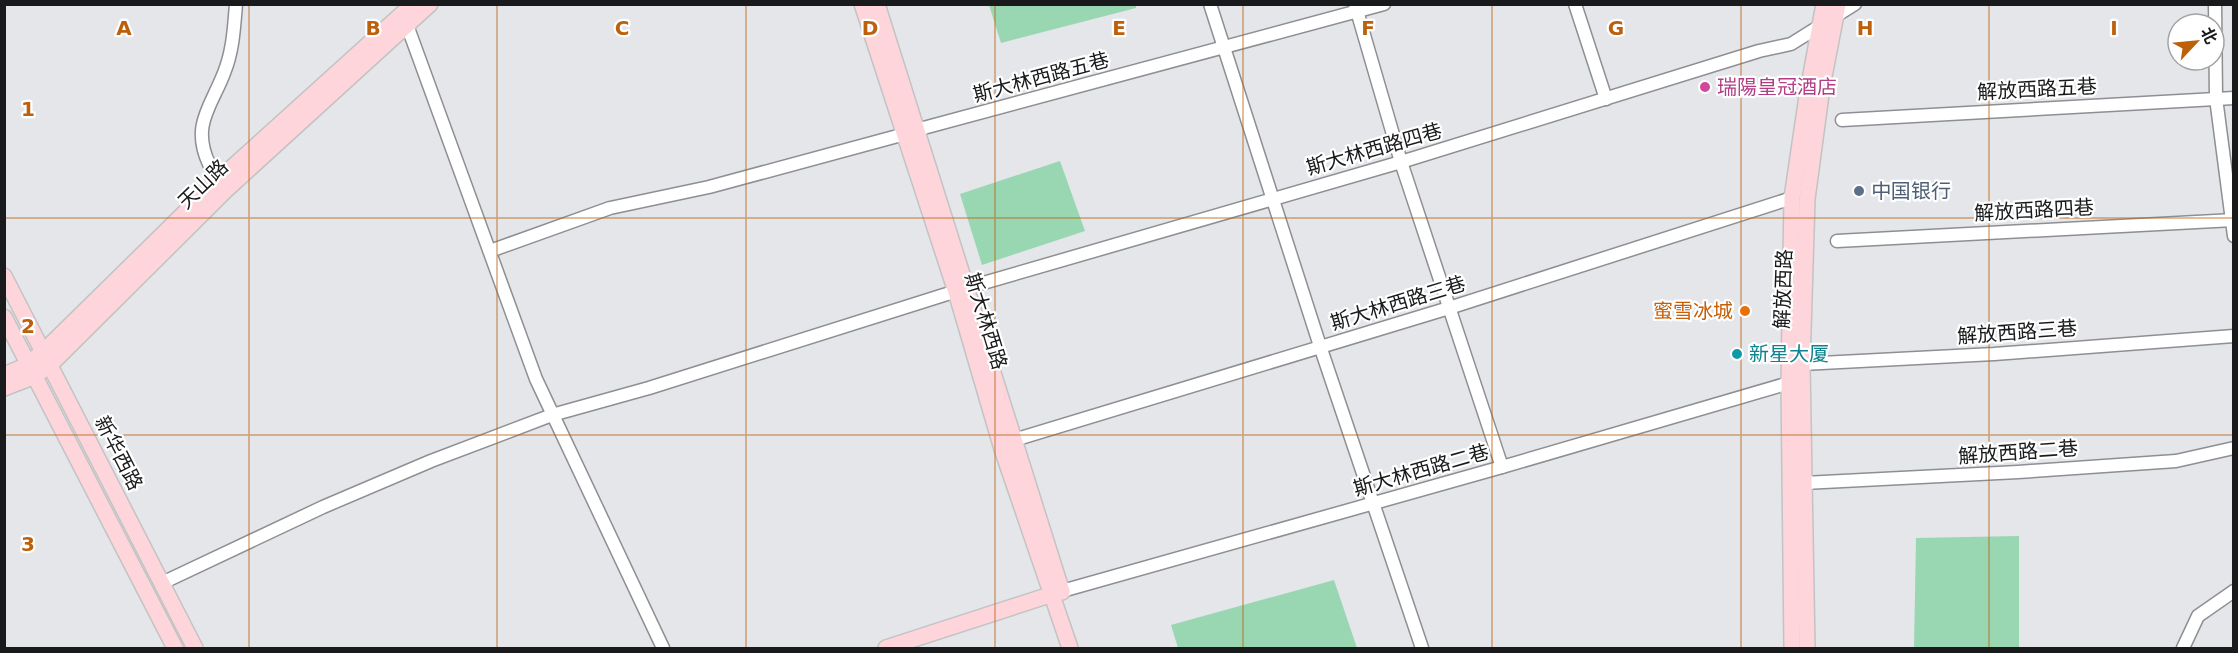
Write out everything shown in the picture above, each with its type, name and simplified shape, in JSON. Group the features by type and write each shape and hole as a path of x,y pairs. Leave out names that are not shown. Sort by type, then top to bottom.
{"main road":[{"name":"天山路","path":"403,21 413,4"},
{"name":"天山路","path":"4,388 47,359 221,186 403,21 430,4"},
{"name":"斯大林西路","path":"862,4 911,132"},
{"name":"斯大林西路","path":"877,4 911,132 961,290 1014,440 1070,648"},
{"name":"解放西路","path":"1792,648 1789,383 1792,198 1807,96 1824,4"},
{"name":"解放西路","path":"1807,648 1802,364 1807,199 1822,87 1837,10"},
{"name":"新华西路","path":"4,276 195,648"},
{"name":"斯大林西路","path":"961,290 1002,449 1057,593 1081,648"},
{"name":"新华西路","path":"4,316 175,648"},
{"name":"天山路","path":"4,375 32,370"},
{"path":"886,648 1057,593"}],"street":[{"path":"221,186 203,150 201,130 203,116 224,73 232,45 236,4"},
{"path":"1210,4 1320,346 1422,648"},
{"name":"斯大林西路五巷","path":"489,251 610,208 709,187 1224,48 1356,8 1384,4"},
{"path":"1575,4 1606,99"},
{"name":"斯大林西路四巷","path":"162,583 323,507 431,461 552,415 660,384 961,290 1401,162 1791,44 1820,26 1837,10 1855,4"},
{"path":"2215,4 2216,98 2234,236"},
{"path":"1356,8 1401,162 1502,467"},
{"path":"403,21 536,379 663,648"},
{"name":"解放西路五巷","path":"1842,120 2234,98"},
{"name":"斯大林西路三巷","path":"1014,440 1449,308 1792,198"},
{"name":"解放西路四巷","path":"1837,241 2232,220"},
{"name":"解放西路三巷","path":"1802,364 1994,354 2234,336"},
{"name":"斯大林西路二巷","path":"1057,593 1789,383"},
{"name":"解放西路二巷","path":"1804,483 2176,461 2234,448"},
{"path":"2183,648 2198,616 2234,591"}],"green space":[{"path":"989,5 1136,5 1136,8 1001,43"},
{"path":"1060,161 1085,231 982,265 960,194"},
{"path":"2019,536 2019,648 1914,648 1916,538"},
{"path":"1334,580 1357,648 1178,648 1171,625"}],"place":[{"name":"瑞陽皇冠酒店","path":"1705,87"},
{"name":"中国银行","path":"1859,191"},
{"name":"蜜雪冰城","path":"1745,311"},
{"name":"新星大厦","path":"1737,354"}]}
